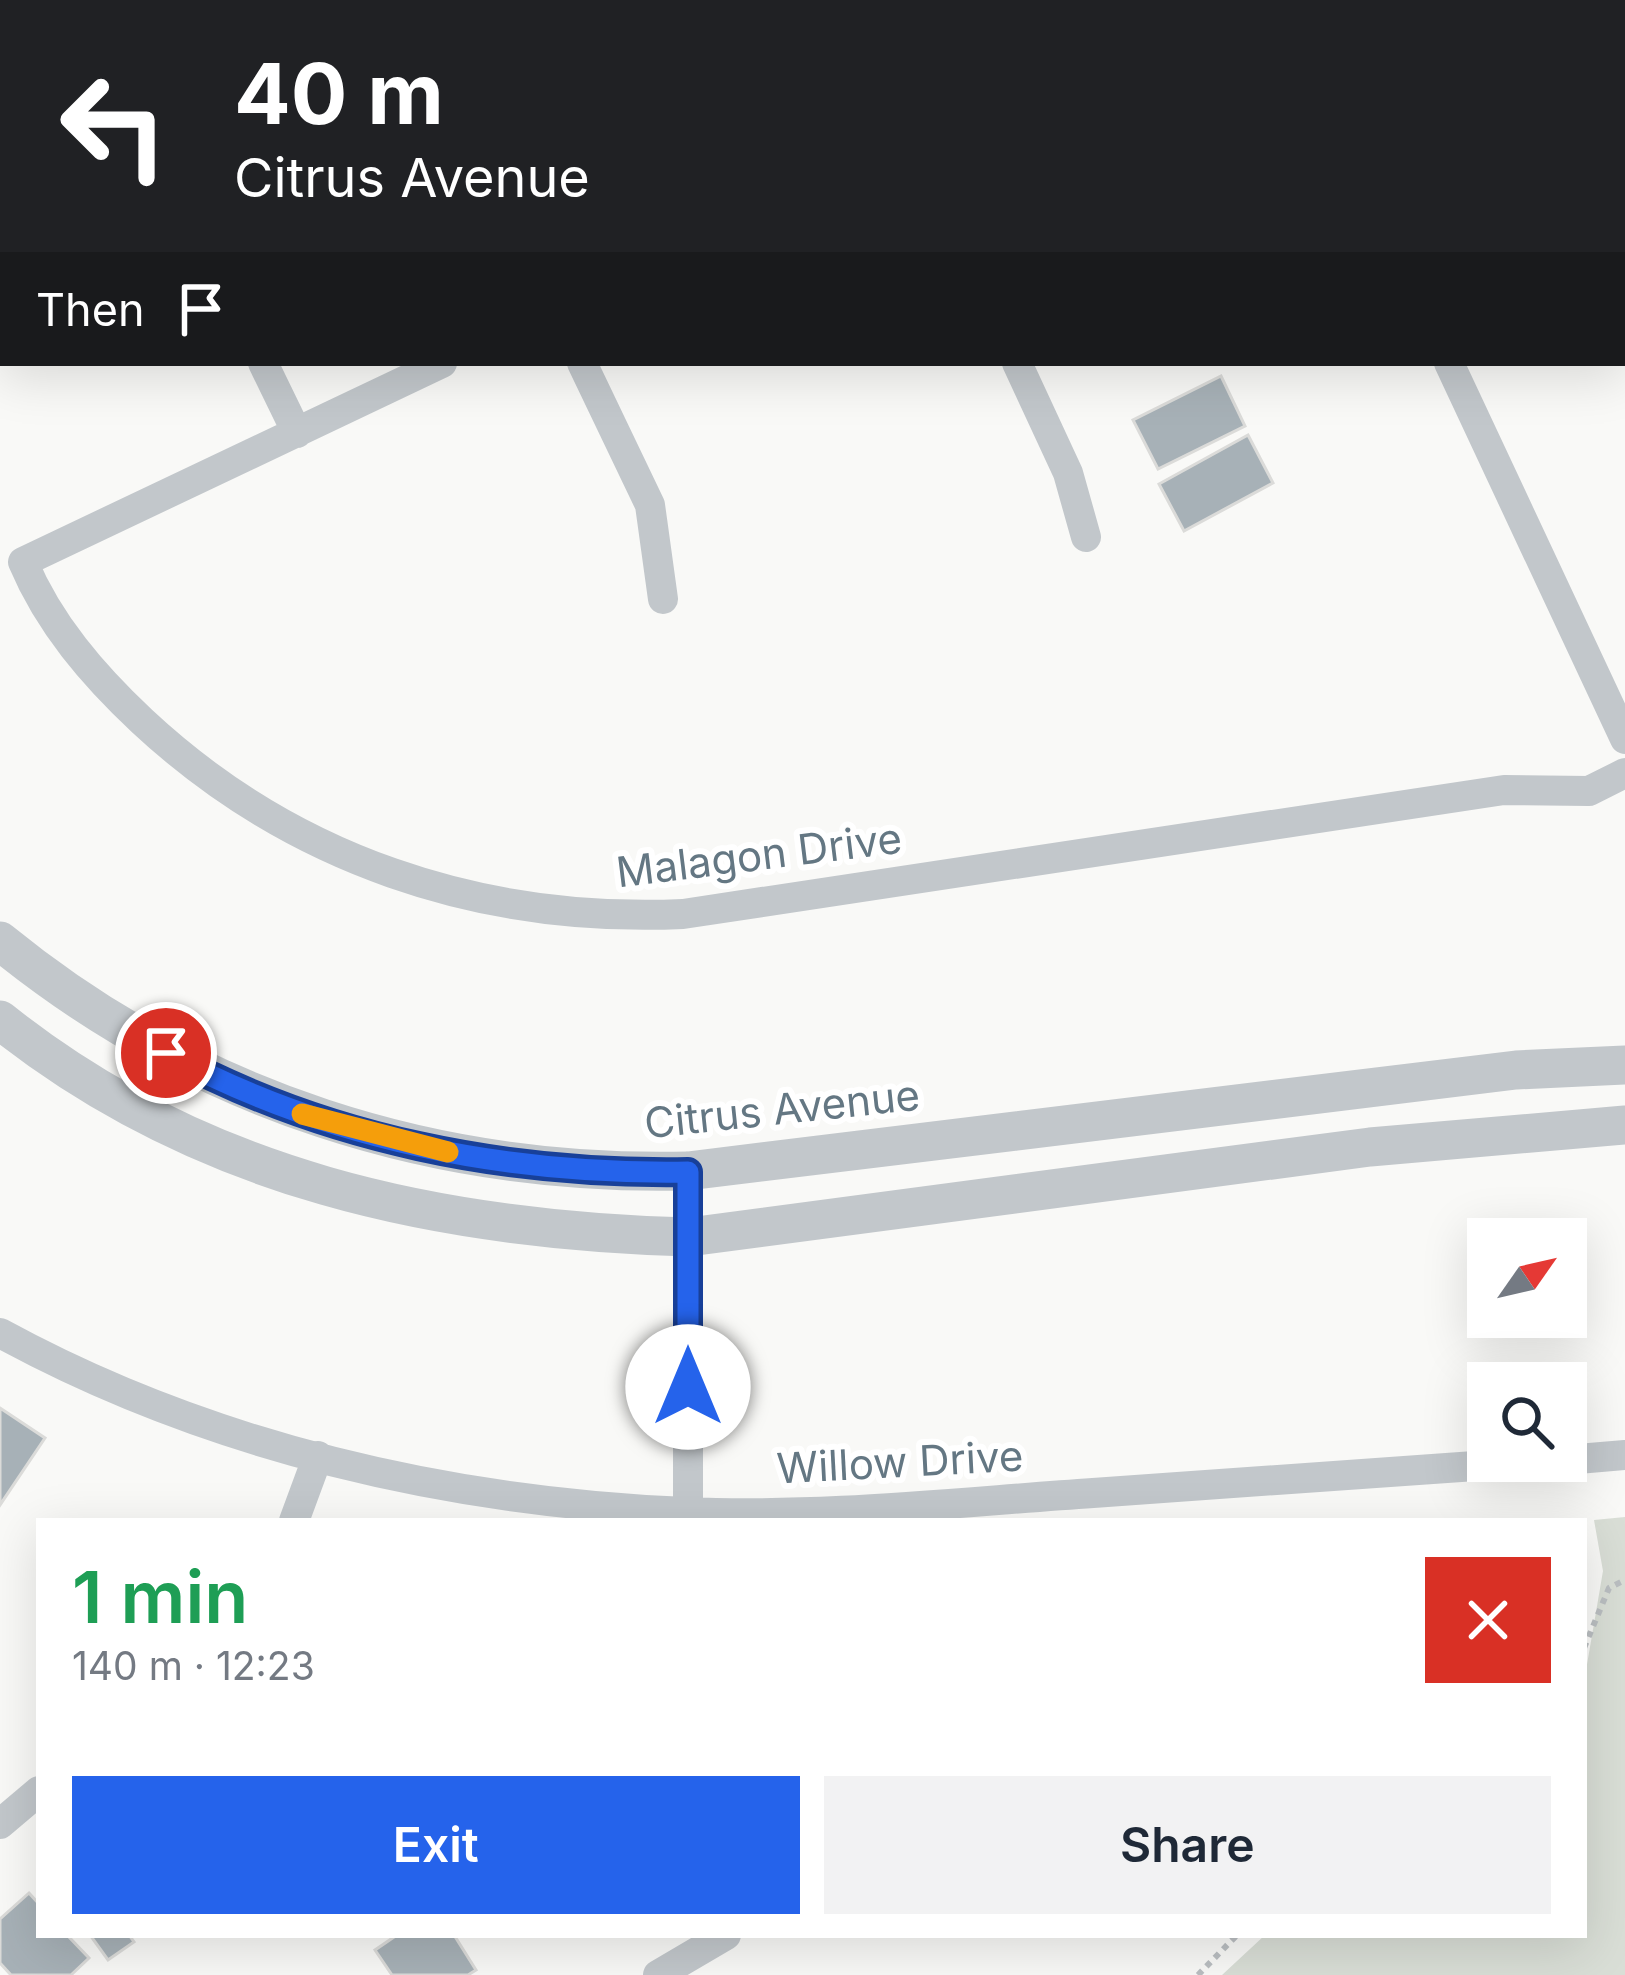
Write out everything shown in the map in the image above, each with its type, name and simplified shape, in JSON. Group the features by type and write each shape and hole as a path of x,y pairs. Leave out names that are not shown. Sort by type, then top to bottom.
{"street":[{"path":"264,366 297,433 436,366"},
{"path":"583,366 650,505 663,599"},
{"path":"1018,366 1068,472 1086,537"},
{"path":"1450,366 1625,740"},
{"name":"Malagon Drive","path":"297,433 23,562 53,621 95,672 150,728 227,790 313,843 383,873 478,899 557,912 683,914 1504,790 1589,791 1625,773"},
{"name":"Citrus Avenue","path":"0,941 128,1032 282,1108 436,1151 561,1169 688,1172 1516,1070 1625,1065"},
{"path":"0,1020 114,1095 294,1180 467,1221 579,1234 689,1237 1370,1147 1625,1125"},
{"path":"688,1172 688,1512"},
{"name":"Willow Drive","path":"0,1333 94,1382 194,1423 318,1456 503,1493 688,1512 1013,1510 1467,1468"},
{"path":"1587,1458 1625,1455"},
{"path":"296,1518 318,1456"},
{"path":"0,1824 36,1794"},
{"path":"658,1975 721,1938"}],"path":[{"path":"1587,1641 1610,1588 1625,1580"},
{"path":"1198,1975 1234,1938"}],"shaded area":[{"path":"1625,1517 1625,1975 1222,1975 1262,1938 1587,1938 1587,1664 1603,1571 1594,1520"}],"building":[{"path":"1221,376 1245,426 1158,469 1133,420"},
{"path":"1248,435 1273,483 1184,531 1159,484"},
{"path":"0,1408 45,1438 0,1505"},
{"path":"29,1893 36,1901 36,1938 70,1938 89,1958 71,1975 11,1975 0,1963 0,1919"},
{"path":"92,1938 131,1938 134,1942 108,1960"},
{"path":"393,1938 456,1938 476,1970 468,1975 392,1975 375,1950"}],"slow traffic":[{"path":"302,1114 448,1152"}],"route":[{"path":"166,1053 282,1108 436,1151 561,1169 688,1172 688,1387"}]}
